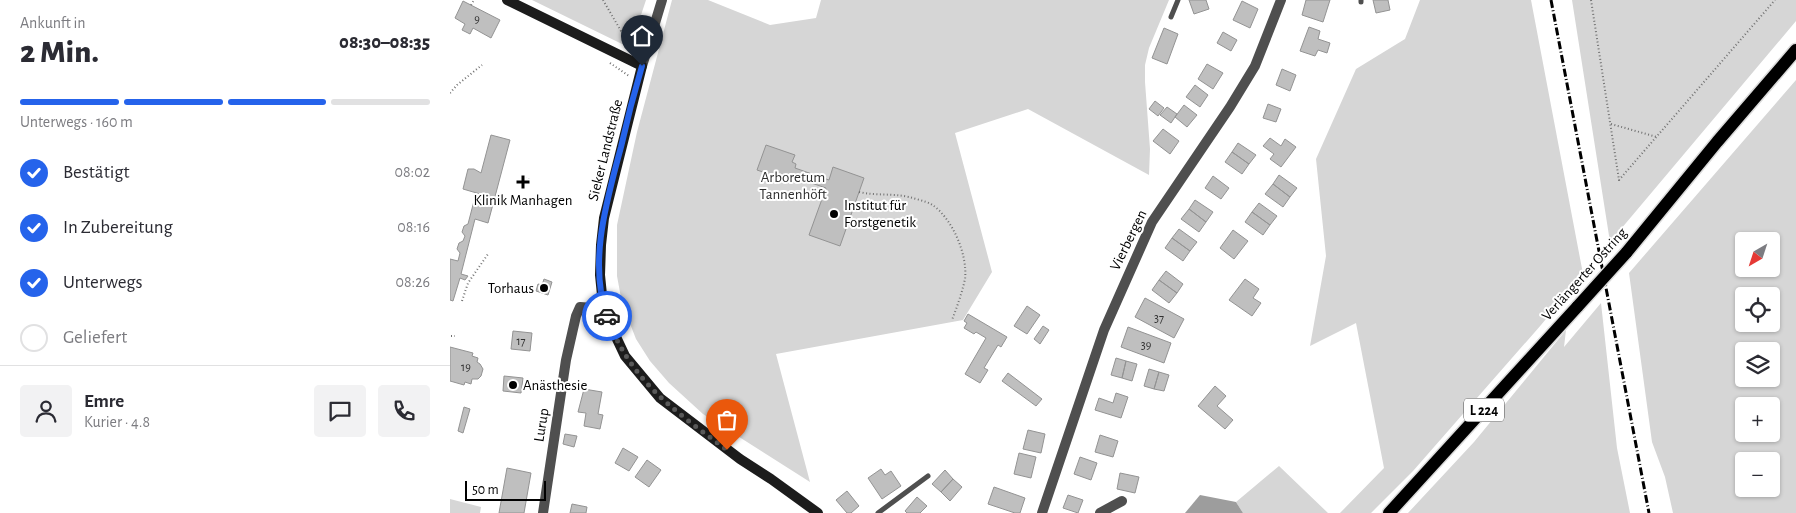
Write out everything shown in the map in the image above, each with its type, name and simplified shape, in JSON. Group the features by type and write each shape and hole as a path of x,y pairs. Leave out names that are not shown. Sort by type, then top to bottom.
{"main road":[{"path":"507,0 637,65"},
{"name":"Verlängerter Ostring","path":"1389,513 1626,253 1796,50"},
{"name":"Sieker Landstraße","path":"637,65 604,218 600,261 603,305 615,338 625,356 660,398 740,459 818,513"}],"street":[{"name":"Sieker Landstraße","path":"637,65 662,0"},
{"name":"Vierbergen","path":"1042,513 1104,330 1152,222 1230,107 1255,66 1281,0"},
{"name":"Lurup","path":"543,513 566,360 576,316 580,307 593,308 603,305"},
{"path":"1100,513 1122,501"}],"lane":[{"path":"1171,17 1178,0"},
{"path":"878,513 928,476"}],"path":[{"path":"472,5 474,0"},
{"path":"603,0 635,55 637,65"},
{"path":"1591,0 1619,180 1774,0"},
{"path":"450,94 457,85 482,65"},
{"path":"1610,124 1657,137"},
{"path":"525,178 530,180"},
{"path":"859,192 874,196 888,193 910,197 930,204 946,217 959,243 963,256 965,278 952,320"},
{"path":"462,301 468,283 488,254"}],"green space":[{"path":"532,0 646,0 633,39 622,44"},
{"name":"Arboretum Tannenhöft","path":"672,0 708,0 770,25 816,18 821,0 1169,0 1149,48 1145,65 1150,149 1149,175 1028,109 955,133 992,272 963,320 776,354 810,482 703,414 669,383 650,361 636,339 622,303 617,276 617,225 637,132"},
{"path":"1420,0 1531,0 1583,274 1541,325 1413,471 1371,513 1340,513 1384,468 1356,323 1310,346 1326,256 1316,159 1356,69 1405,39"},
{"path":"1572,0 1796,0 1796,21 1610,242"},
{"path":"1796,80 1796,513 1673,513 1665,477 1652,442 1629,273"},
{"path":"1601,303 1617,448 1630,513 1408,513 1474,442 1566,330 1564,347"},
{"path":"1279,466 1328,513 1243,513 1236,502"},
{"path":"450,499 481,507 480,513 450,513"}],"shaded area":[{"path":"1200,495 1236,502 1243,513 1185,513"}],"building":[{"path":"1189,0 1206,0 1209,9 1194,14"},
{"path":"1306,0 1330,0 1323,22 1302,15"},
{"path":"1373,0 1388,0 1390,10 1376,13"},
{"path":"463,1 500,20 491,38 473,28 470,34 462,30 465,24 455,18"},
{"path":"1242,1 1258,9 1250,28 1233,20"},
{"path":"1309,27 1320,31 1318,39 1330,43 1327,53 1318,50 1315,56 1300,51"},
{"path":"1164,28 1178,34 1167,64 1152,58"},
{"path":"1223,32 1237,40 1231,51 1217,43"},
{"path":"1207,64 1223,73 1213,89 1198,79"},
{"path":"1282,69 1296,75 1290,91 1276,85"},
{"path":"1195,85 1208,95 1200,107 1186,97"},
{"path":"1155,101 1164,108 1158,116 1149,109"},
{"path":"1268,104 1281,109 1276,122 1263,118"},
{"path":"1184,105 1197,115 1187,127 1175,117"},
{"path":"1167,107 1177,114 1171,123 1160,115"},
{"path":"1163,129 1179,141 1170,154 1153,141"},
{"path":"491,135 510,140 488,223 475,219 461,274 468,276 465,280 460,278 453,301 450,300 450,259 458,261 460,253 457,249 465,236 462,232 464,226 468,224 474,201 478,199 480,194 463,189 468,169 474,169 481,173"},
{"path":"1270,138 1281,146 1285,139 1296,147 1281,167 1270,159 1274,154 1263,146"},
{"path":"1238,143 1256,155 1249,164 1232,152"},
{"name":"Institut für Forstgenetik","path":"766,145 795,155 792,162 796,164 795,168 829,180 833,167 864,178 840,246 809,235 826,188 788,175 786,180 757,170"},
{"path":"1232,152 1249,164 1242,174 1225,162"},
{"path":"1279,175 1297,188 1290,197 1273,184"},
{"path":"1213,176 1229,188 1221,199 1205,188"},
{"path":"1273,184 1290,197 1283,207 1265,194"},
{"path":"1195,200 1213,212 1206,222 1189,209"},
{"path":"1259,203 1277,216 1270,225 1252,212"},
{"path":"1189,209 1206,222 1199,232 1181,219"},
{"path":"1252,212 1270,225 1263,235 1245,222"},
{"path":"1179,229 1197,242 1190,251 1172,238"},
{"path":"1233,230 1248,241 1234,259 1220,248"},
{"path":"1172,238 1190,251 1183,261 1165,248"},
{"path":"1166,271 1183,284 1177,293 1159,280"},
{"name":"Torhaus","path":"544,279 552,282 548,295 536,291 538,284 542,285"},
{"path":"1245,279 1259,289 1253,298 1261,303 1252,316 1229,300"},
{"path":"1159,280 1177,293 1169,303 1152,290"},
{"path":"1145,298 1184,319 1174,338 1135,317"},
{"path":"1027,306 1040,315 1027,334 1014,326"},
{"path":"968,314 1007,337 1001,347 998,345 984,368 988,370 980,383 965,374 986,338 964,328 967,323 964,321"},
{"path":"1043,326 1049,330 1040,344 1034,339"},
{"path":"1128,327 1171,343 1164,363 1121,347"},
{"path":"513,331 532,333 530,351 511,349"},
{"path":"450,347 473,353 472,356 478,358 477,362 483,369 481,376 478,379 472,379 471,384 465,382 464,385 450,381"},
{"path":"1116,358 1126,361 1122,378 1111,375"},
{"path":"1126,361 1137,364 1132,381 1122,378"},
{"path":"1149,369 1159,372 1154,389 1144,386"},
{"path":"1159,372 1169,375 1164,391 1154,389"},
{"path":"1008,373 1042,399 1036,406 1002,381"},
{"name":"Anästhesie","path":"504,376 523,378 521,393 503,391"},
{"path":"1215,386 1226,396 1217,406 1233,420 1225,429 1198,406"},
{"path":"584,389 602,392 598,414 603,415 600,429 584,426 586,413 578,412"},
{"path":"1116,393 1128,397 1121,418 1095,410 1099,398 1113,403"},
{"path":"464,407 470,409 463,433 458,431"},
{"path":"1028,430 1045,434 1041,453 1023,449"},
{"path":"565,434 577,436 574,447 563,444"},
{"path":"1100,435 1118,441 1113,457 1095,452"},
{"path":"623,448 638,457 629,471 615,463"},
{"path":"1019,453 1036,457 1031,478 1014,474"},
{"path":"1080,457 1097,463 1091,480 1074,474"},
{"path":"647,460 661,470 649,487 635,477"},
{"path":"507,468 531,473 524,513 499,513"},
{"path":"881,469 885,475 891,471 901,486 882,499 868,478"},
{"path":"945,470 953,479 941,492 932,484"},
{"path":"1120,473 1139,477 1135,493 1117,489"},
{"path":"953,479 962,487 950,501 941,492"},
{"path":"994,487 1025,498 1020,513 988,504"},
{"path":"847,491 859,506 851,513 847,513 836,500"},
{"path":"1068,495 1083,500 1078,513 1063,508"},
{"path":"917,497 927,506 920,513 907,513 905,511"},
{"path":"572,504 587,507 586,513 570,513"}],"railway":[{"path":"1551,0 1649,513"}],"way so far":[{"path":"607,316 615,338 638,374 660,398 727,450"}],"place":[{"name":"Klinik Manhagen","path":"523,182"},
{"name":"Institut für Forstgenetik","path":"834,214"},
{"name":"Torhaus","path":"544,288"},
{"name":"Anästhesie","path":"513,385"}],"route":[{"path":"607,316 603,305 600,275 604,218 642,66"}]}
